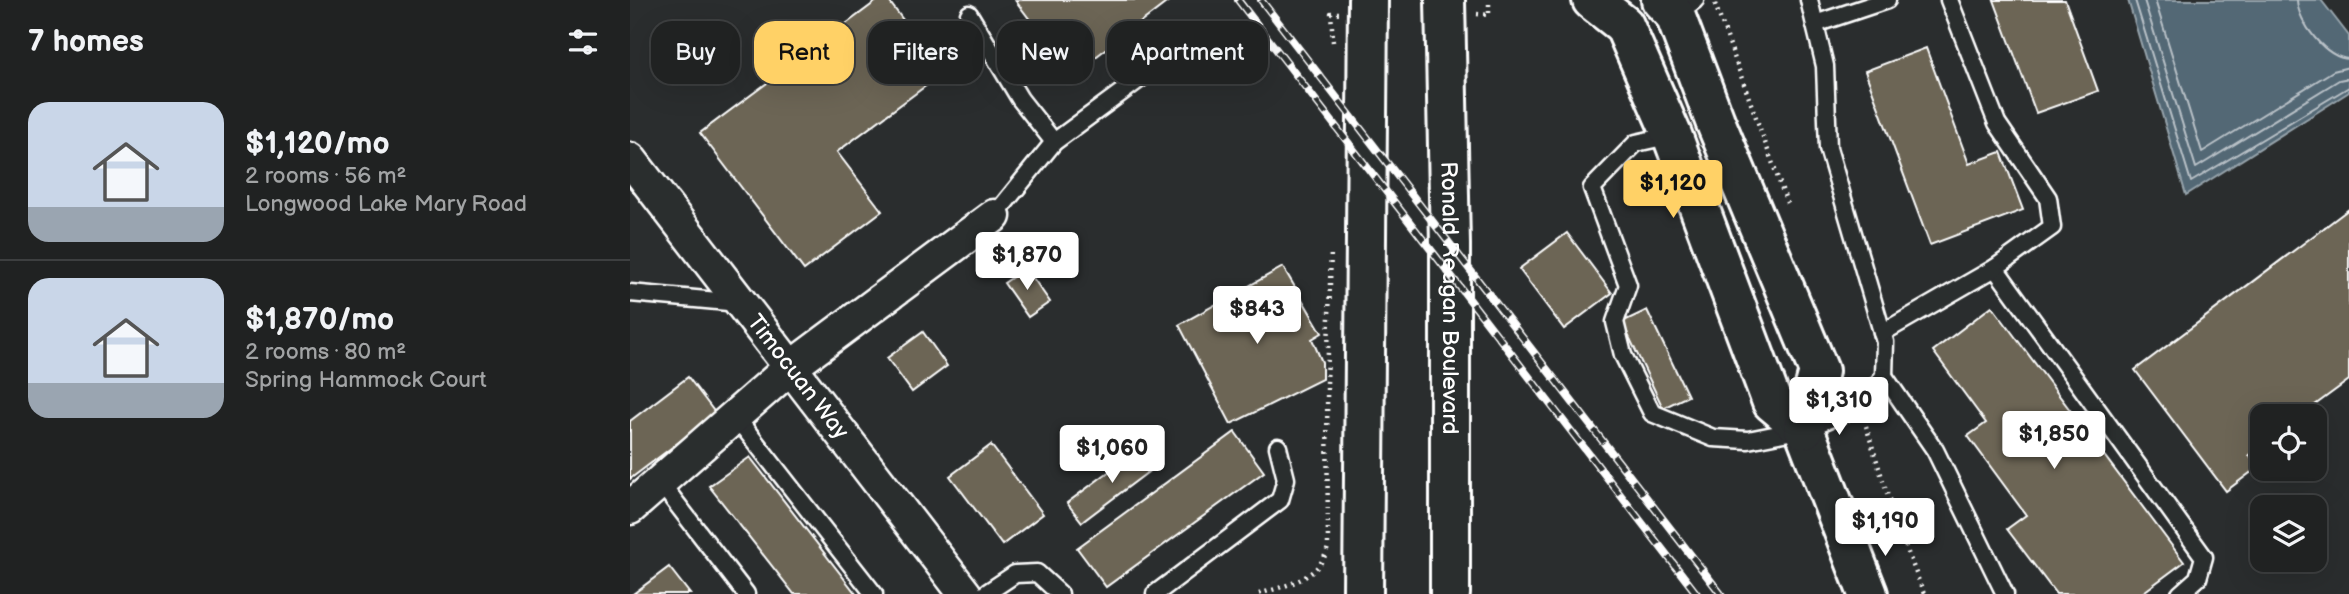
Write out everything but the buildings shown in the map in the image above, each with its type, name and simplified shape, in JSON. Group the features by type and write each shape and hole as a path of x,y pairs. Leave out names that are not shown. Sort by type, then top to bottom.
{"main road":[{"path":"1363,594 1368,0"},
{"name":"Ronald Reagan Boulevard","path":"1445,0 1450,265 1450,594"},
{"path":"1592,0 1624,24 1672,135 1772,402 1804,429 1868,594"},
{"path":"1677,5 1715,121 1819,372 1804,429"}],"street":[{"name":"Timocuan Way","path":"630,159 965,594"},
{"path":"630,508 791,368 994,216"}],"lane":[{"path":"1809,0 1825,66 1828,148 1885,342 1885,376 1936,450 2005,594"},
{"path":"1815,24 1888,0"},
{"path":"1882,332 1995,268 2052,227 2049,198 1997,123 1949,0"},
{"path":"968,14 1020,99 1054,142"},
{"path":"994,216 1054,142 1133,84"},
{"path":"1672,135 1636,143 1592,188 1628,285 1615,322 1623,355 1652,413 1668,422 1713,438 1748,439 1804,429 1860,407 1885,376"},
{"path":"1995,268 2204,557 2198,578 2180,594"},
{"path":"630,293 741,303"},
{"path":"735,416 874,594"},
{"path":"1154,594 1280,500 1286,480 1278,447"},
{"path":"660,482 746,594"},
{"path":"985,594 1015,574 1037,573 1060,594"}],"path":[{"path":"1489,0 1489,15"},
{"path":"1331,13 1333,55"},
{"path":"1259,594 1298,582 1325,562 1328,547 1327,384 1331,248"}],"water":[{"path":"2128,0 2321,0 2349,36 2349,92 2186,195"}],"railway":[{"path":"1238,0 1697,594"},
{"path":"1261,0 1721,594"}]}
